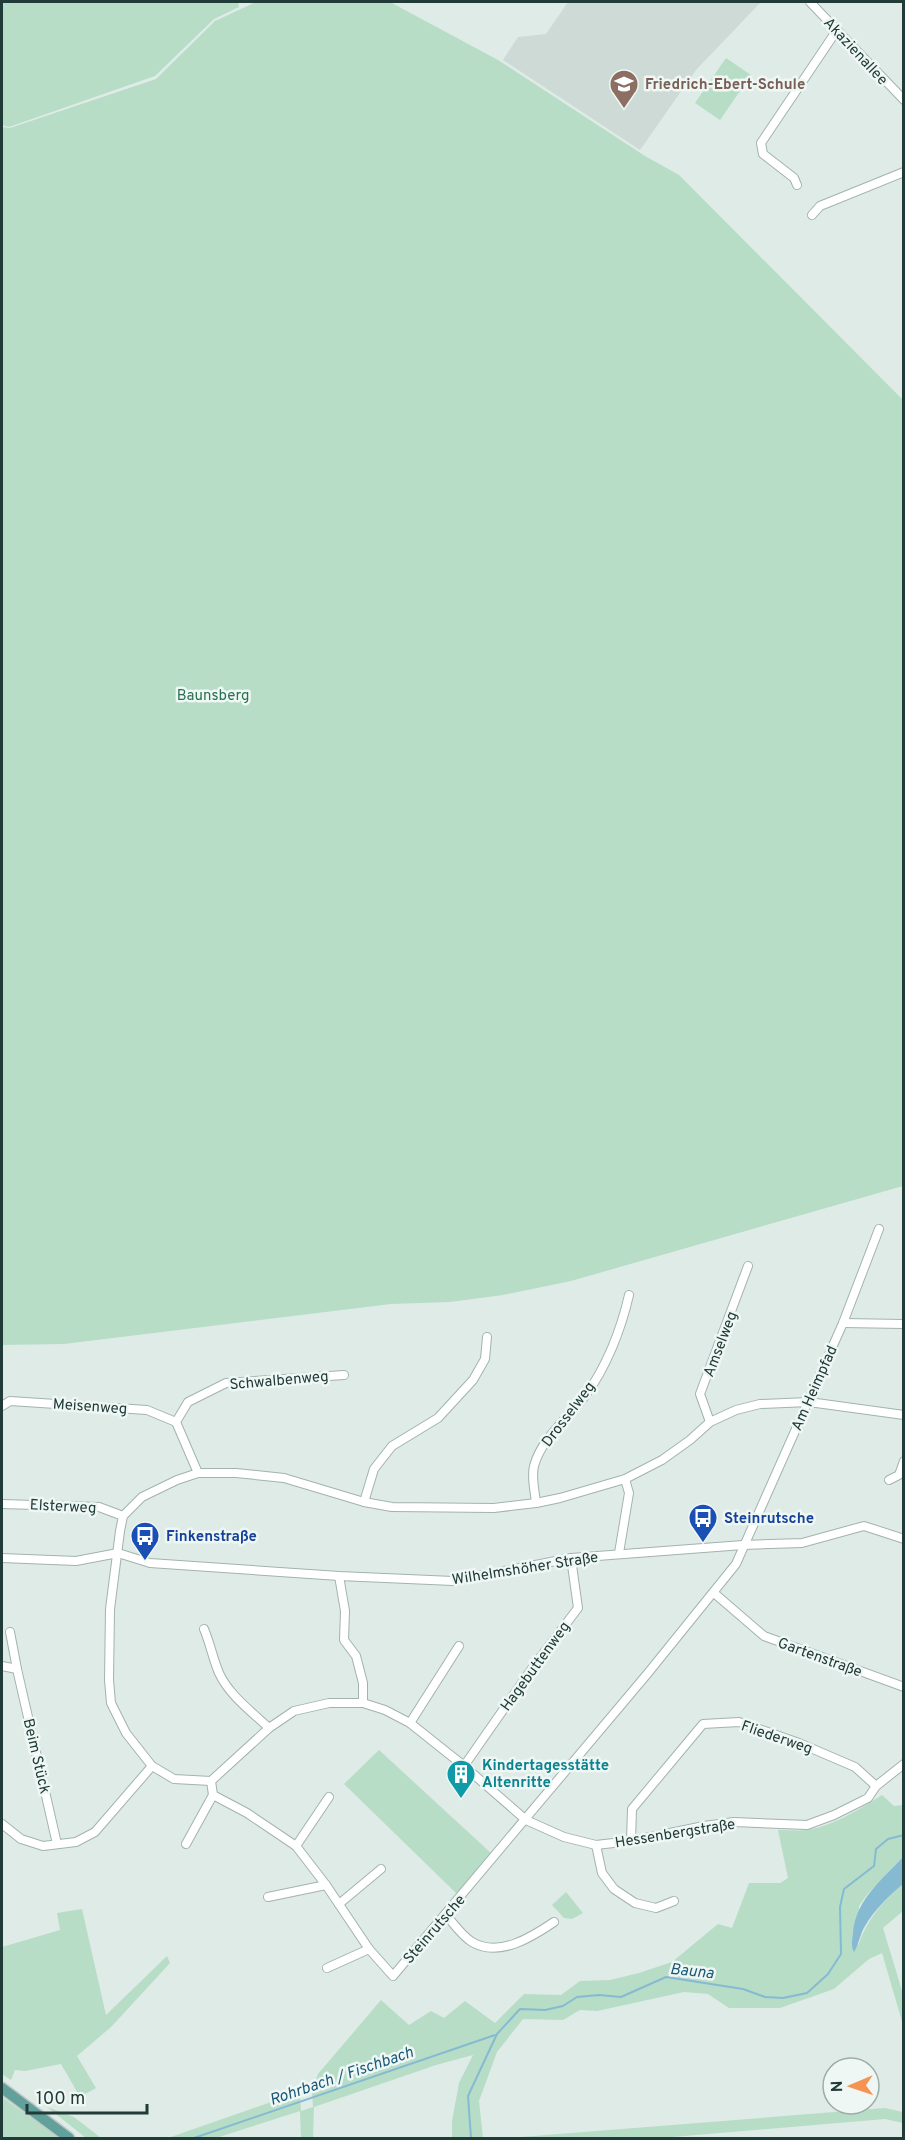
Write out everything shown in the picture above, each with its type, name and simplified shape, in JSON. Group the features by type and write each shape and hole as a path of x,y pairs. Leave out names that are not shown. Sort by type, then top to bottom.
{"main road":[{"path":"2,2088 69,2139"}],"street":[{"name":"Akazienallee","path":"810,2 903,100"},
{"path":"797,186 794,178 763,154 761,143 837,30"},
{"path":"812,215 820,206 903,172"},
{"name":"Am Heimpfad","path":"743,1545 843,1323 879,1229"},
{"name":"Amselweg","path":"710,1422 700,1394 747,1266"},
{"name":"Drosselweg","path":"536,1503 533,1469 540,1450 586,1395 603,1365 623,1319 629,1295"},
{"path":"843,1323 903,1324"},
{"path":"364,1502 374,1469 392,1446 438,1418 473,1380 485,1359 487,1337"},
{"name":"Schwalbenweg","path":"176,1422 188,1402 226,1383 344,1375"},
{"name":"Meisenweg","path":"2,1406 10,1401 147,1410 176,1422"},
{"path":"186,1844 213,1795 211,1781 174,1779 152,1766 126,1733 111,1703 110,1610 123,1516 142,1497 177,1480 198,1473 236,1473 284,1478 364,1502 392,1507 494,1508 536,1503 625,1479 662,1460 710,1422 736,1410 760,1404 809,1402 903,1415"},
{"path":"176,1422 198,1473"},
{"path":"889,1480 899,1475 903,1461"},
{"path":"618,1553 629,1493 625,1479"},
{"name":"Elsterweg","path":"2,1504 99,1507 123,1516"},
{"name":"Wilhelmshöher Straße","path":"2,1558 76,1562 118,1553 150,1563 453,1581 571,1558 618,1553 802,1543 864,1526 903,1539"},
{"name":"Steinrutsche","path":"369,1949 393,1976 714,1593 736,1564 743,1545"},
{"name":"Hagebuttenweg","path":"464,1766 533,1667 578,1608 571,1558"},
{"path":"339,1576 345,1611 344,1640 356,1656 363,1683 363,1703"},
{"name":"Gartenstraße","path":"714,1593 764,1636 903,1687"},
{"path":"204,1629 212,1646 219,1673 230,1690 270,1728"},
{"name":"Beim Stück","path":"10,1632 57,1844"},
{"path":"410,1723 459,1646"},
{"path":"2,1666 17,1669"},
{"name":"Hessenbergstraße","path":"211,1781 270,1728 294,1711 329,1703 363,1703 385,1710 410,1723 526,1820 564,1837 596,1845 631,1841 734,1822 807,1825 868,1798 876,1786 903,1764"},
{"name":"Fliederweg","path":"631,1841 632,1809 703,1724 739,1722 799,1743 855,1767 876,1786"},
{"path":"2,1824 21,1839 43,1846 76,1842 95,1832 152,1766"},
{"path":"213,1795 248,1813 296,1846 326,1885 369,1949 327,1968"},
{"path":"296,1846 329,1797"},
{"path":"596,1845 602,1873 614,1889 635,1903 656,1908 674,1901"},
{"path":"339,1904 381,1869"},
{"path":"268,1897 326,1885"},
{"path":"446,1915 470,1941 492,1948 517,1942 538,1933 554,1922"}],"shaded area":[{"name":"Friedrich-Ebert-Schule","path":"568,2 761,2 696,70 640,150 503,60 518,37 546,34"}],"green space":[{"path":"2,2 238,2 239,7 214,19 155,76 9,127 2,125"},
{"name":"Baunsberg","path":"256,2 390,2 498,60 645,156 679,175 903,400 903,1186 571,1281 503,1295 450,1302 391,1304 64,1344 2,1345 2,127 10,128 156,79 215,21"},
{"path":"726,58 751,75 720,120 695,103"},
{"path":"379,1750 492,1854 457,1894 344,1784"},
{"path":"882,1795 894,1806 903,1805 903,1857 859,1906 858,1946 866,1927 876,1912 903,1884 903,1911 883,1928 903,1994 903,2025 882,1953 869,1959 834,1989 780,2008 729,2008 708,1994 684,1992 597,2011 580,2010 563,2020 523,2019 497,2052 479,2101 483,2138 452,2138 452,2121 459,2083 473,2055 436,2065 314,2107 313,2138 301,2138 300,2111 216,2138 168,2138 300,2092 301,2111 313,2107 312,2091 318,2074 381,2000 409,2025 431,2011 444,2018 465,2001 495,2023 524,1994 561,1995 580,1981 610,1980 672,1962 718,1924 732,1928 749,1883 780,1883 788,1878 778,1830 807,1830 827,1825"},
{"path":"566,1892 583,1913 572,1919 564,1918 552,1905"},
{"path":"82,1909 106,2015 167,1956 170,1963 111,2027 77,2056 96,2088 80,2097 61,2064 25,2071 15,2070 11,2080 2,2074 2,1947 60,1930 57,1913"},
{"path":"2,2097 59,2138 2,2138"},
{"path":"47,2107 74,2117 101,2138 86,2138"},
{"path":"881,2108 903,2112 903,2123 885,2119 661,2138 508,2138 821,2113 821,2116 881,2116"}],"water":[{"path":"903,1857 903,1884 882,1903 869,1920 854,1952 852,1939 855,1922 864,1901"}],"waterway":[{"name":"Bauna","path":"471,2138 468,2096 497,2034 520,2009 545,2010 563,2006 577,1997 599,1995 621,1997 666,1977 743,1989 765,1997 783,1998 807,1993 828,1974 841,1954 840,1907 844,1889 874,1866 876,1849 888,1839 904,1835"},
{"name":"Rohrbach / Fischbach","path":"194,2138 495,2035"}],"place":[{"name":"Friedrich-Ebert-Schule","path":"624,110"},
{"name":"Steinrutsche","path":"703,1544"},
{"name":"Finkenstraße","path":"145,1562"},
{"name":"Kindertagesstätte Altenritte","path":"461,1800"}]}
